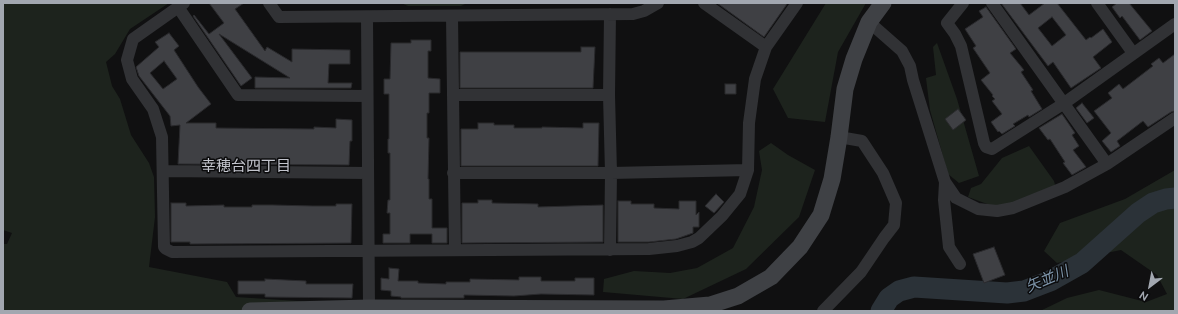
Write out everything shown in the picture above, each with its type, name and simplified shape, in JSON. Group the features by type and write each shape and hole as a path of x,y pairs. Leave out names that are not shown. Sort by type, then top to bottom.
{"street":[{"path":"269,3 279,17 633,14 644,11 658,3"},
{"path":"704,3 766,47"},
{"path":"366,96 238,95 181,5 133,39 127,60 132,79 153,109 162,138 164,171 164,247 172,252 455,249 610,250 649,249 678,246 699,238 722,216 740,194 748,170 749,123 755,78 766,47 797,3"},
{"path":"250,311 369,308 664,309 710,305 738,296 771,277 800,246 821,215 832,179 845,88 854,58 869,22 884,3"},
{"path":"964,3 947,23 961,46 984,144 986,147 992,149 1063,104 1175,24"},
{"path":"992,3 1107,164"},
{"path":"1097,3 1133,53"},
{"path":"610,14 610,250"},
{"path":"452,16 455,249"},
{"path":"367,17 366,96 369,308"},
{"path":"869,22 902,51 910,66 945,182 956,198 978,209 997,211 1014,208 1065,187 1107,164 1175,118"},
{"path":"454,95 609,95"},
{"path":"822,311 861,272 894,225 896,203 883,173 862,141 839,137"},
{"path":"453,172 611,173 748,170"},
{"path":"164,171 367,173"},
{"path":"945,182 944,200 949,247 960,264"}],"shaded area":[{"path":"3,3 169,3 130,29 115,54 106,62 112,86 120,99 131,135 149,163 154,177 155,217 149,267 227,282 236,297 329,303 333,311 3,311 3,244 7,244 12,233 3,230"},
{"path":"401,3 467,3 461,6 408,6"},
{"path":"826,3 866,3 838,52 825,122 788,118 773,89"},
{"path":"937,43 957,99 979,176 959,183 948,174 930,110 926,78 936,75 933,47"},
{"path":"771,143 788,155 815,170 799,217 746,269 683,299 603,292 604,279 634,271 670,273 697,268 733,248 754,207 762,170 759,151"},
{"path":"1029,146 1054,181 1057,192 1012,213 968,197 971,188 981,184 1002,158"},
{"path":"1175,170 1175,311 1040,311 1067,298 1099,290 1146,302 1167,294 1157,275 1121,250 1057,263 1044,251 1060,223 1125,199"}],"building":[{"path":"209,3 244,3 235,9 265,51 267,47 292,62 292,49 350,50 350,64 329,64 328,83 352,83 351,88 255,88 255,77 290,78 219,34 252,78 241,86 193,16 194,15 209,34 224,23"},
{"path":"717,3 786,3 787,4 764,37"},
{"path":"1001,3 1020,3 1029,15 1045,3 1057,3 1086,40 1103,29 1112,42 1093,57 1101,68 1071,88 1053,62 1048,66","holes":["1052,17 1066,35 1052,46 1038,28"]},
{"path":"1117,3 1129,3 1152,31 1140,40 1122,16 1120,18 1112,7"},
{"path":"986,7 1016,49 1010,53 1024,70 1021,72 1033,90 1031,91 1042,109 1013,124 1015,126 1002,134 999,131 998,132 991,122 1002,114 992,101 995,99 992,96 993,95 981,80 990,73 973,48 976,46 965,29 983,17 979,11"},
{"path":"169,33 179,46 174,50 211,104 186,123 216,123 216,128 314,129 314,127 336,128 336,119 352,120 352,141 350,141 349,165 178,164 180,125 171,126 170,116 139,76 136,67 159,47 155,42","holes":["164,61 177,79 163,89 150,73"]},
{"path":"411,40 431,40 431,51 428,51 428,78 440,79 440,93 429,93 429,113 427,113 427,138 429,138 428,179 429,199 432,199 432,228 447,228 447,243 432,243 432,234 410,234 410,243 383,243 383,234 390,234 390,213 387,213 388,200 390,200 390,153 388,153 389,94 384,94 384,79 390,79 391,43 411,43"},
{"path":"581,47 595,47 593,88 460,88 460,52 581,52"},
{"path":"1175,54 1175,111 1148,127 1143,121 1117,141 1120,146 1111,152 1102,141 1111,133 1094,111 1112,98 1108,93 1119,84 1123,89 1153,66 1151,64 1159,58 1163,63"},
{"path":"725,84 736,84 736,94 725,94"},
{"path":"1082,103 1094,118 1087,123 1076,108"},
{"path":"958,109 966,120 953,130 945,119"},
{"path":"1062,114 1075,133 1072,135 1079,146 1073,150 1086,167 1072,175 1063,163 1065,162 1050,139 1048,140 1039,128"},
{"path":"478,123 514,125 514,128 583,128 583,123 599,123 598,166 461,166 461,129 478,129"},
{"path":"716,194 724,202 714,213 705,206"},
{"path":"478,200 492,200 492,203 538,204 538,207 603,205 603,242 462,243 462,203 478,203"},
{"path":"618,201 631,201 631,204 654,204 654,208 679,209 679,201 696,201 696,215 699,212 699,227 693,227 693,233 676,239 649,242 618,242"},
{"path":"171,203 186,203 186,206 224,205 224,207 252,207 252,205 336,206 336,204 352,204 351,243 190,244 190,242 171,242"},
{"path":"994,247 1005,275 984,283 973,254"},
{"path":"389,268 399,269 398,281 418,281 418,283 446,284 446,282 470,282 470,279 519,280 519,277 541,277 541,281 575,281 575,278 594,278 594,295 464,295 464,298 401,298 391,296 391,291 381,290 381,278 389,279"},
{"path":"265,279 306,281 306,284 353,284 352,298 265,297 265,294 238,294 238,281 265,281"}],"waterway":[{"name":"矢並川","path":"881,311 889,298 899,291 914,287 1007,293 1024,291 1050,281 1082,263 1138,213 1153,203 1175,198"}],"district":[{"name":"幸穂台四丁目","path":"246,166"}]}
